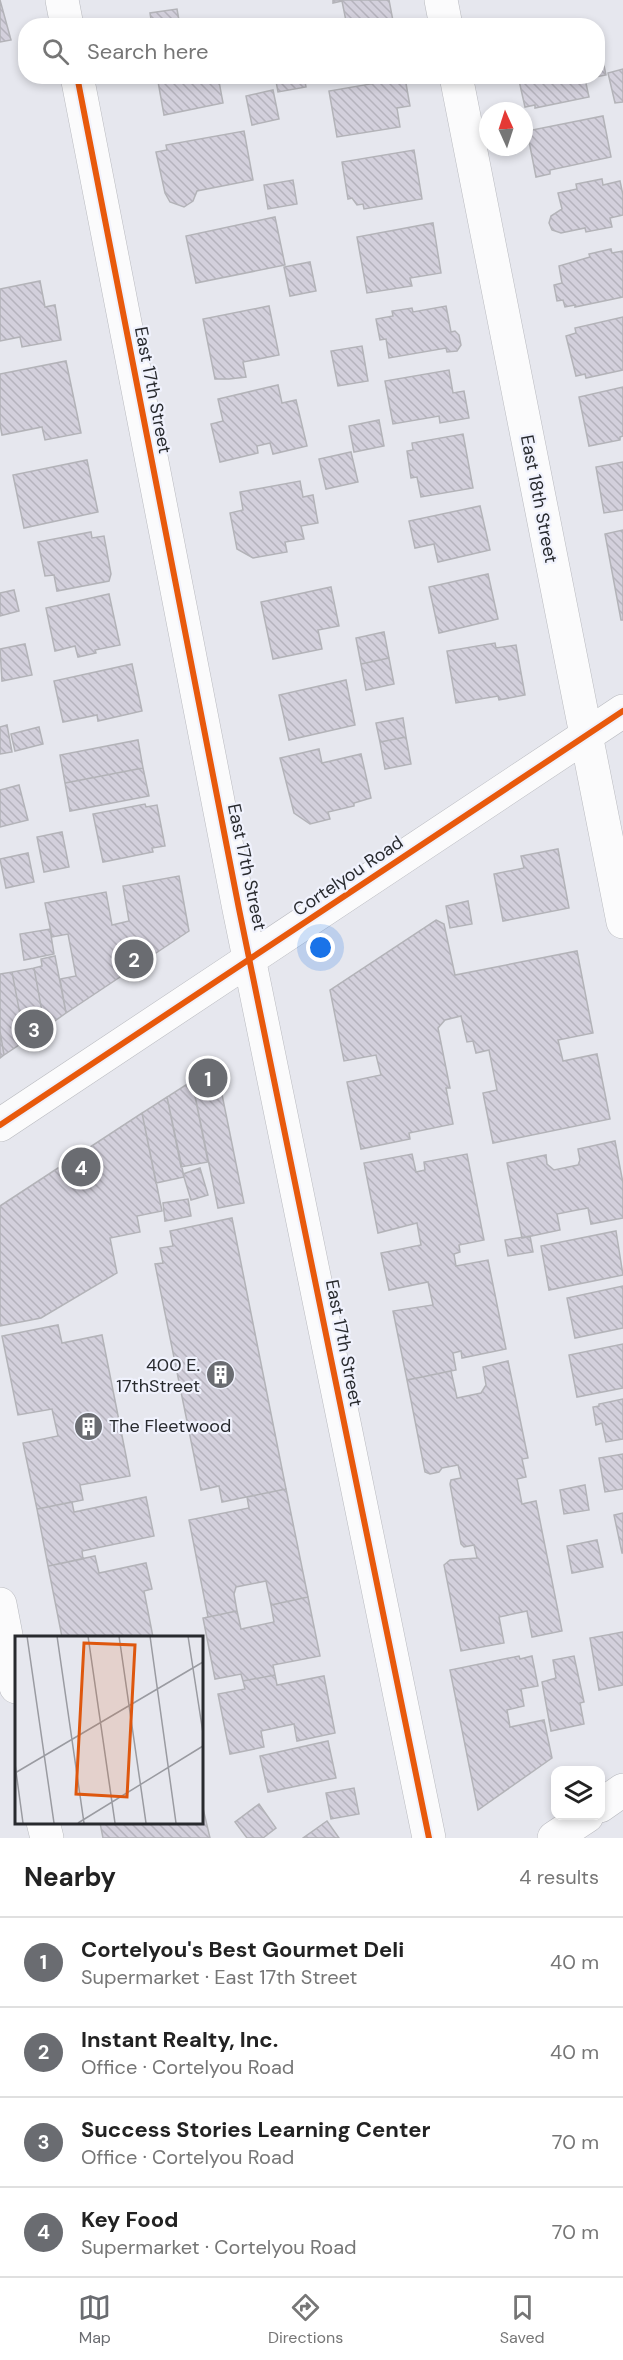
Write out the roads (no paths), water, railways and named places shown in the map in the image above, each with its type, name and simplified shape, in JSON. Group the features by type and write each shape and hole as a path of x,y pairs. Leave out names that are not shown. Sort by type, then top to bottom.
{"street":[{"path":"62,0 65,18"},
{"path":"441,0 444,18"},
{"name":"East 17th Street","path":"79,84 239,909 429,1838"},
{"name":"East 18th Street","path":"458,84 623,922"},
{"name":"Cortelyou Road","path":"0,1125 623,711"},
{"path":"0,1604 15,1682"},
{"path":"605,1803 623,1790"},
{"path":"554,1838 580,1820"},
{"path":"43,1823 47,1838"}],"place":[{"name":"Instant Realty, Inc.","path":"134,959"},
{"name":"Success Stories Learning Center","path":"34,1029"},
{"name":"Cortelyou's Best Gourmet Deli","path":"208,1078"},
{"name":"Key Food","path":"81,1167"},
{"name":"400 E. 17thStreet","path":"221,1375"},
{"name":"The Fleetwood","path":"88,1426"}]}
